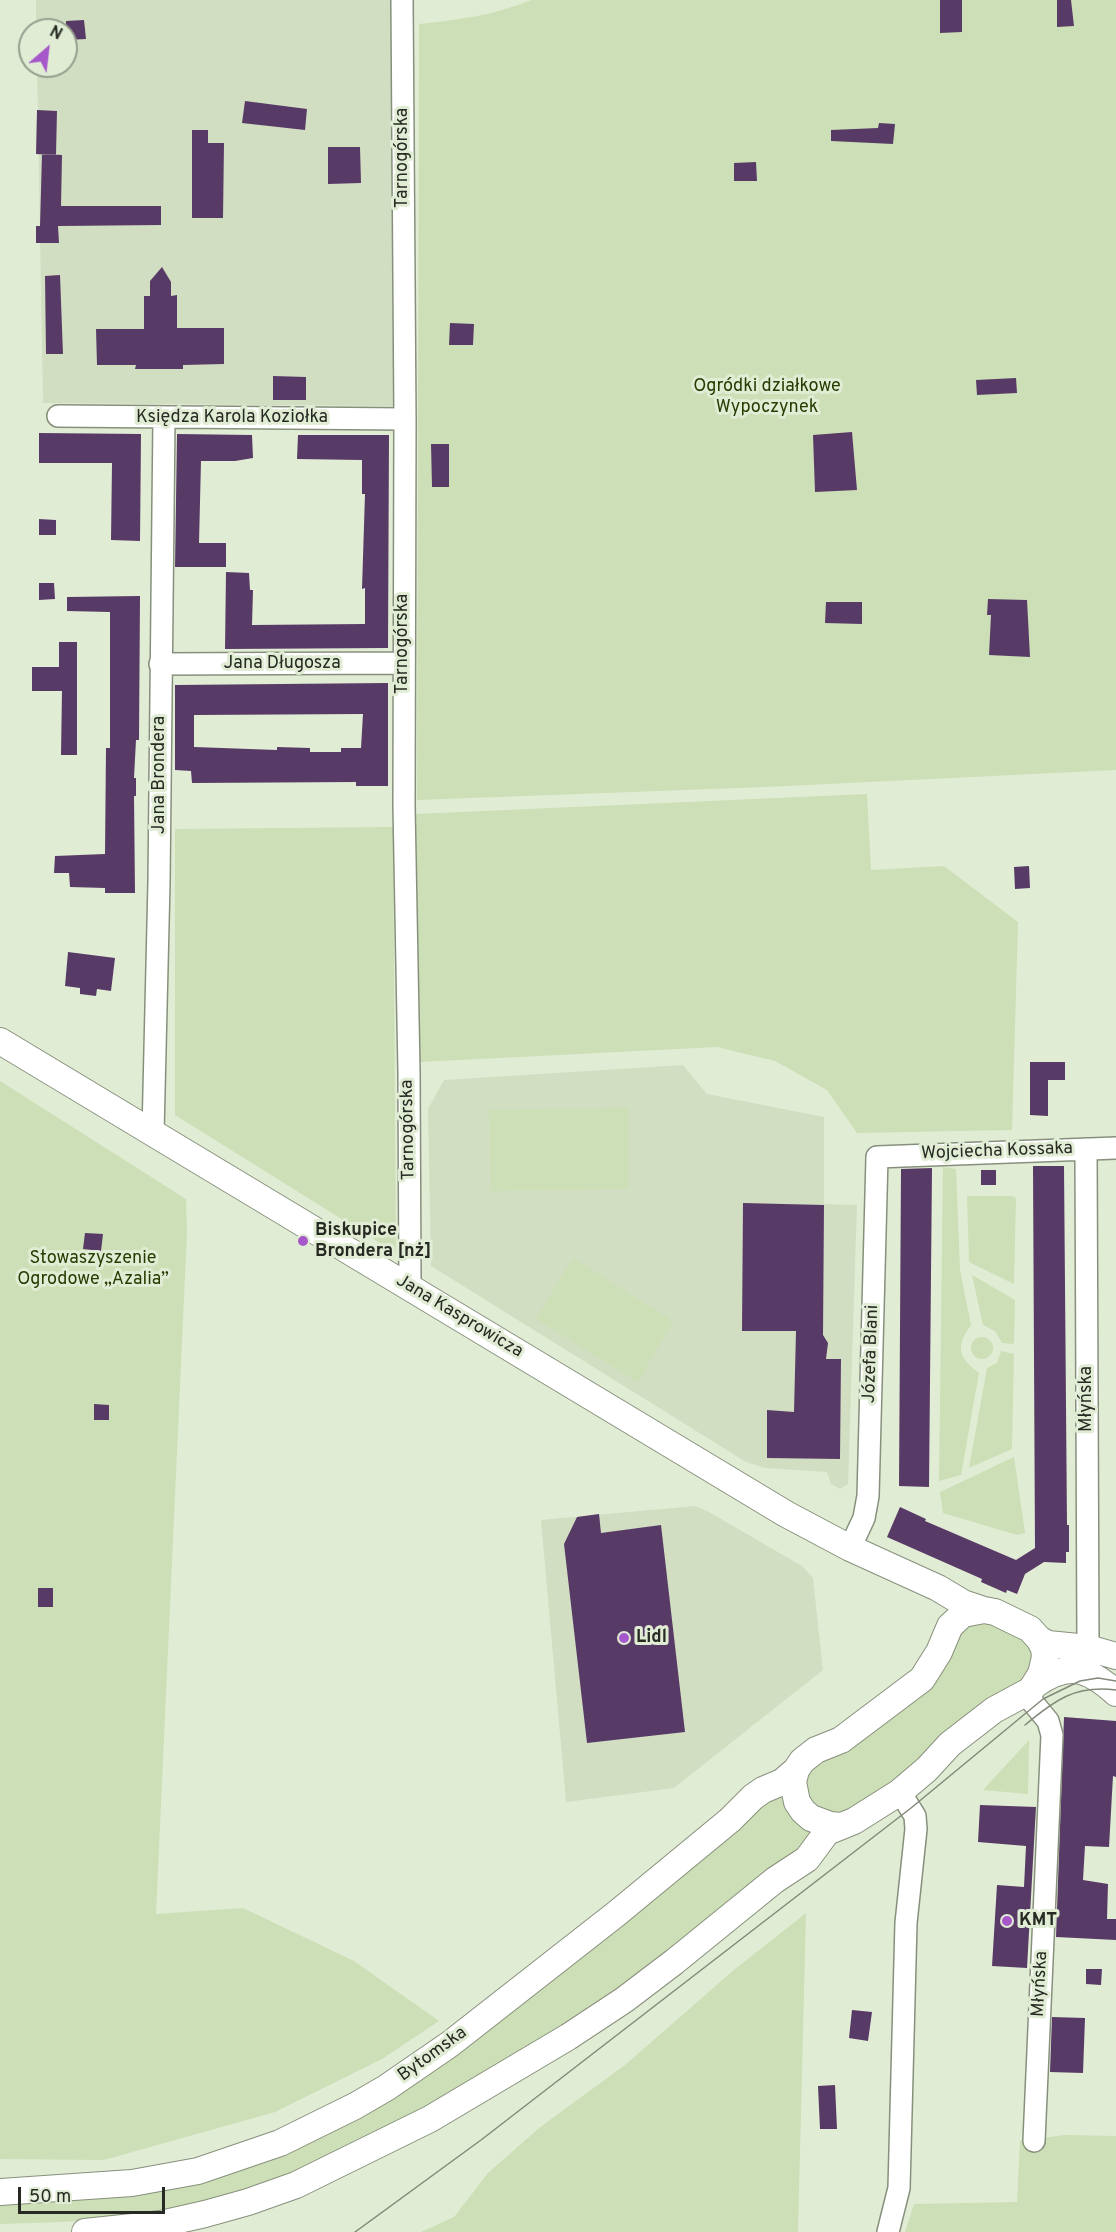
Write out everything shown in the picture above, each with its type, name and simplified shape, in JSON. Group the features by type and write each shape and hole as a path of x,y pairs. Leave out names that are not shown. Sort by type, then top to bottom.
{"street":[{"name":"Tarnogórska","path":"402,0 405,419 403,663 410,1288"},
{"name":"Księdza Karola Koziołka","path":"58,416 405,419"},
{"name":"Jana Brondera","path":"153,1133 159,882 164,417"},
{"name":"Jana Długosza","path":"160,664 403,663"},
{"name":"Jana Kasprowicza","path":"0,1041 786,1514 850,1548 938,1588 963,1603 995,1612 1023,1624 1039,1639"},
{"name":"Wojciecha Kossaka","path":"877,1157 1116,1148"},
{"name":"Młyńska","path":"1086,1149 1088,1648"},
{"name":"Józefa Blani","path":"850,1548 864,1518 868,1496 877,1157"},
{"name":"Jana Kasprowicza","path":"923,1582 938,1596 944,1609 945,1636"},
{"path":"945,1636 956,1618 971,1611 984,1610"},
{"name":"Bytomska","path":"0,2192 132,2183 198,2171 280,2143 386,2088 450,2044 633,1899 730,1820 753,1797 782,1782 809,1754 841,1740 922,1679 932,1667 945,1636"},
{"path":"1039,1639 1048,1644 1088,1648 1116,1656"},
{"path":"1030,1689 1041,1674 1045,1657 1044,1648 1039,1639"},
{"path":"85,2232 161,2224 248,2202 296,2185 430,2119 568,2037 624,2000 775,1880 807,1859 827,1832 854,1821 900,1792 927,1769 951,1743 994,1710 1048,1676 1071,1669 1093,1675 1116,1693"},
{"name":"Młyńska","path":"1030,1689 1048,1721 1052,1735 1034,2140"},
{"path":"796,1770 793,1791 803,1811 820,1822 841,1826"},
{"path":"888,2232 899,2188 906,1923 909,1881 916,1842 915,1816 900,1792"}],"shaded area":[{"path":"36,0 394,0 397,406 43,403 37,78 78,78 78,18 36,18"},
{"path":"683,1065 707,1094 824,1117 824,1204 857,1205 848,1484 840,1489 831,1484 827,1472 765,1468 746,1462 431,1266 428,1109 444,1080"},
{"path":"695,1506 802,1566 813,1578 823,1670 674,1788 566,1802 541,1520"}],"green space":[{"name":"Ogródki działkowe Wypoczynek","path":"531,0 1116,0 1116,770 766,787 417,800 419,24 504,10"},
{"path":"867,794 871,870 944,866 1018,922 1012,1130 857,1133 827,1090 775,1061 717,1047 420,1062 416,814"},
{"path":"393,827 396,1253 175,1115 175,829"},
{"name":"Stowaszyszenie Ogrodowe „Azalia”","path":"0,1081 186,1199 187,1232 156,1914 243,1908 354,1961 439,2021 382,2059 275,2112 104,2160 0,2159"},
{"path":"628,1108 629,1189 491,1191 489,1110"},
{"path":"943,1167 956,1169 960,1270 971,1325 963,1340 961,1351 967,1362 979,1373 961,1475 939,1481"},
{"path":"967,1196 1012,1196 1016,1198 1014,1284 969,1262"},
{"path":"573,1258 673,1321 638,1382 536,1319"},
{"path":"972,1275 1015,1300 1014,1344 1002,1343 995,1331 983,1325"},
{"path":"982,1337 990,1340 993,1348 990,1356 982,1359 974,1356 971,1348 974,1340"},
{"path":"1001,1351 1014,1354 1012,1449 969,1468 987,1368 997,1363"},
{"path":"1014,1457 1025,1533 1017,1535 943,1513 940,1492"},
{"path":"986,1622 1026,1643 1032,1658 1029,1669 1021,1682 914,1769 846,1812 828,1812 814,1803 807,1789 809,1772 969,1625"},
{"path":"1029,1740 1028,1794 983,1790"},
{"path":"781,1792 813,1829 806,1850 768,1871 617,1991 388,2130 273,2182 229,2197 178,2209 123,2217 0,2224 0,2203 311,2140 751,1808"},
{"path":"806,1913 798,2232 421,2232 454,2217 488,2173 539,2128 625,2065 735,1969"},
{"path":"1064,2135 1116,2136 1116,2232 905,2232 914,2204 1017,2202 1020,2141"}],"building":[{"path":"940,0 962,0 962,32 940,33"},
{"path":"1057,0 1071,0 1074,26 1057,27"},
{"path":"78,20 84,20 86,39 78,39"},
{"path":"245,101 307,109 305,130 242,123"},
{"path":"37,110 57,111 56,155 36,154"},
{"path":"879,123 895,124 893,144 831,141 831,130 878,128"},
{"path":"192,130 208,130 208,143 224,143 223,218 192,218"},
{"path":"328,147 360,147 361,183 328,184"},
{"path":"42,154 62,155 61,206 161,206 161,225 58,226 59,243 36,243 36,226 40,226"},
{"path":"756,162 757,181 734,181 734,163"},
{"path":"162,267 171,282 171,296 177,295 177,328 224,328 224,364 183,365 183,369 135,369 136,365 97,365 96,329 144,329 144,296 150,296 150,281"},
{"path":"60,275 63,354 46,354 45,276"},
{"path":"450,323 474,324 473,345 449,345"},
{"path":"273,376 306,377 306,400 273,400"},
{"path":"1016,378 1017,393 977,395 976,380"},
{"path":"852,432 857,490 815,492 813,435"},
{"path":"39,433 141,434 140,541 111,540 112,463 39,463"},
{"path":"177,434 252,435 253,458 235,461 201,461 199,543 226,543 226,567 175,567"},
{"path":"298,435 389,435 388,648 225,649 226,572 249,573 250,590 253,590 252,625 365,624 365,588 362,589 365,494 362,494 362,460 297,459"},
{"path":"431,444 449,444 449,487 432,487"},
{"path":"39,519 56,520 56,535 39,535"},
{"path":"39,583 54,583 55,599 39,600"},
{"path":"140,596 139,740 136,740 134,778 136,778 136,796 134,796 135,893 105,893 105,888 70,887 69,873 54,873 55,856 105,854 106,748 110,748 110,612 67,611 67,597"},
{"path":"988,599 1027,600 1030,657 989,655 991,615 987,615"},
{"path":"826,602 862,602 862,624 825,623"},
{"path":"59,642 77,642 77,755 61,755 62,691 32,691 32,667 59,667"},
{"path":"388,683 388,786 356,786 356,782 192,783 191,771 175,770 175,685","holes":["363,714 361,748 341,748 341,752 310,752 310,748 277,747 277,750 194,747 194,715"]},
{"path":"1029,866 1030,888 1015,889 1014,867"},
{"path":"68,952 115,958 111,991 97,989 96,996 80,994 80,988 65,986"},
{"path":"1030,1062 1065,1062 1065,1080 1048,1080 1048,1116 1030,1115"},
{"path":"1033,1166 1064,1166 1069,1552 1066,1552 1066,1563 1044,1562 1025,1574 1017,1594 1007,1590 1006,1593 981,1582 982,1579 887,1537 900,1507 926,1519 925,1521 1016,1560 1035,1548"},
{"path":"932,1168 929,1487 899,1486 901,1169"},
{"path":"981,1170 996,1170 996,1185 981,1185"},
{"path":"743,1203 824,1205 823,1335 828,1343 826,1359 841,1359 840,1459 767,1458 767,1410 794,1412 796,1331 742,1331"},
{"path":"85,1233 103,1234 101,1251 83,1249"},
{"path":"94,1404 109,1405 109,1420 94,1420"},
{"name":"Lidl","path":"599,1514 601,1533 661,1525 685,1732 587,1743 564,1544 577,1517"},
{"path":"38,1588 53,1588 53,1607 38,1607"},
{"path":"1064,1717 1116,1721 1116,1777 1113,1776 1109,1847 1085,1846 1083,1880 1108,1884 1107,1919 1116,1919 1116,1940 1056,1937"},
{"path":"980,1805 1036,1807 1027,1968 992,1966 997,1885 1024,1887 1026,1846 978,1842"},
{"path":"1086,1969 1102,1969 1101,1985 1086,1984"},
{"path":"852,2010 872,2012 868,2041 849,2038"},
{"path":"1052,2017 1085,2018 1083,2073 1050,2072"},
{"path":"835,2085 837,2129 820,2129 818,2086"}],"tram line":[{"path":"355,2232 481,2140 911,1808 1043,1699 1080,1681 1098,1678 1116,1681"},
{"path":"1025,1725 1066,1696 1089,1690 1116,1690"}],"place":[{"name":"Biskupice Brondera [nż]","path":"303,1241"},
{"name":"Lidl","path":"624,1638"},
{"name":"KMT","path":"1007,1921"}]}
